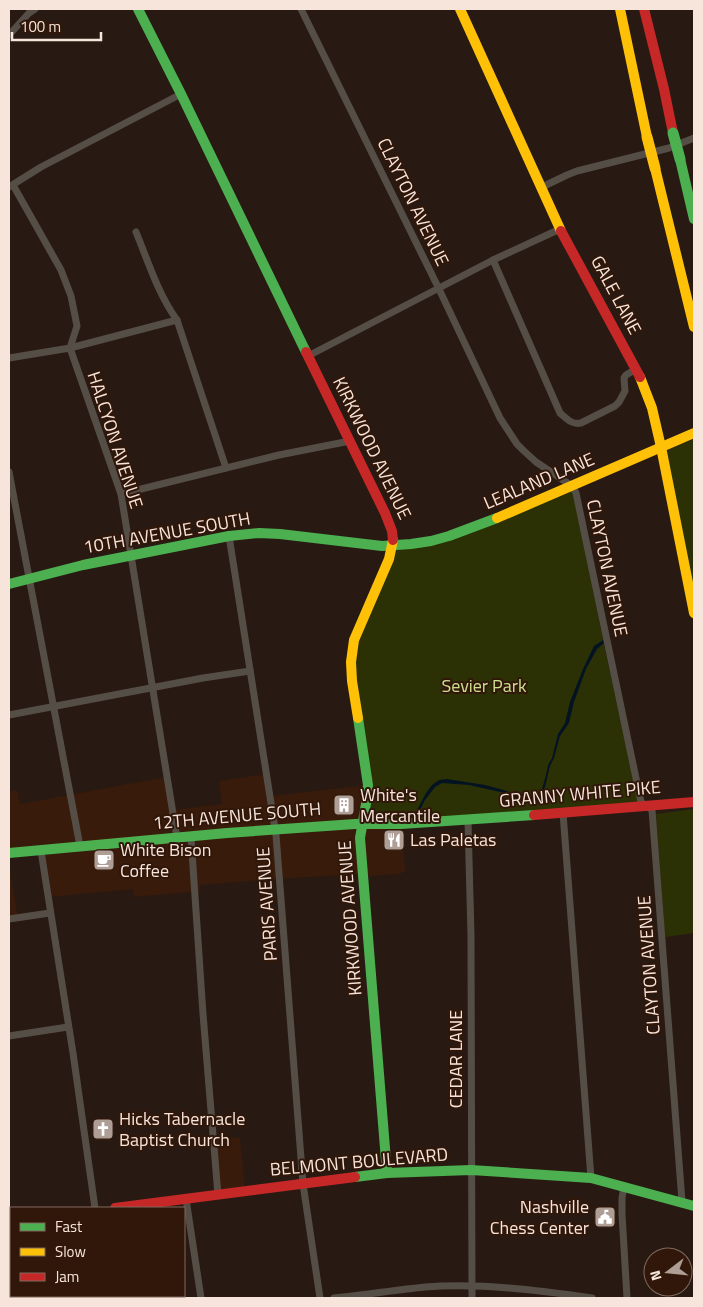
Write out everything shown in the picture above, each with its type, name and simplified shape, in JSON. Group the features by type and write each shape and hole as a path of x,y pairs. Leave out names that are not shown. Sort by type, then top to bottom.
{"main road":[{"name":"KIRKWOOD AVENUE","path":"138,9 350,441 394,536 394,545 354,640 351,662 352,681 368,785 367,802 360,838 387,1173"},
{"name":"GALE LANE","path":"460,9 560,229 641,379 652,408 661,447 694,613"},
{"path":"644,9 664,89"},
{"path":"649,9 673,133 694,219"},
{"path":"620,11 647,137 694,327"},
{"name":"LEALAND LANE","path":"394,545 424,543 449,536 572,486 694,433"},
{"name":"10TH AVENUE SOUTH","path":"9,584 83,565 179,545 258,533 382,546 394,545"},
{"name":"GRANNY WHITE PIKE","path":"468,820 694,802"},
{"name":"12TH AVENUE SOUTH","path":"9,853 276,830 362,824 468,820"},
{"name":"BELMONT BOULEVARD","path":"123,1207 387,1173 471,1170 590,1178 682,1201 694,1206"}],"street":[{"name":"CLAYTON AVENUE","path":"301,9 439,289 500,418 517,444 536,462 572,486 576,493 641,802 652,810 682,1201"},
{"path":"9,35 31,10"},
{"path":"70,348 77,326 71,296 60,270 11,186 41,167 181,94"},
{"path":"542,187 577,171 669,148 694,138"},
{"path":"308,356 493,260 560,229"},
{"path":"136,232 160,290 169,309 177,320 226,468"},
{"path":"493,260 560,413 569,421 576,424 581,423 608,410 619,402 625,391 624,378 636,369"},
{"path":"9,358 70,348 177,320"},
{"name":"HALCYON AVENUE","path":"70,348 121,494 177,838"},
{"path":"121,494 279,454 350,441"},
{"path":"9,472 80,846"},
{"name":"PARIS AVENUE","path":"229,536 276,830 303,1184 320,1298"},
{"path":"9,715 202,678 250,671"},
{"path":"563,813 590,1178"},
{"name":"CEDAR LANE","path":"468,820 471,936 472,1298"},
{"path":"191,837 218,1194"},
{"path":"41,851 95,1207"},
{"path":"9,919 50,913"},
{"path":"9,1036 68,1027"},
{"path":"624,1186 622,1214 627,1298"},
{"path":"186,1199 201,1298"},
{"path":"334,1298 426,1287 472,1286 531,1289 592,1298"}],"shaded area":[{"path":"267,774 271,796 368,785 362,824 401,824 405,872 368,876 359,874 200,885 200,891 134,897 133,889 48,897 41,851 9,853 9,792 17,790 20,804 167,777 173,810 222,804 219,781"},
{"path":"9,864 18,918 9,919"},
{"path":"240,1137 245,1191 218,1195 213,1140"}],"green space":[{"path":"694,439 694,596 667,452"},
{"name":"Sevier Park","path":"573,488 638,802 458,818 417,816 369,820 372,791 354,673 356,645 397,549 424,546"},
{"path":"694,809 694,933 665,937 656,814"}],"water":[{"path":"603,640 604,643 597,649 586,669 574,702 569,723 560,736 545,787 540,797 531,802 524,803 509,794 469,785 442,783 435,787 425,800 417,816 414,816 426,793 439,780 447,779 485,785 507,791 523,799 539,794 552,758 558,734 565,723 570,702 583,669 594,646"}],"traffic: fast":[{"path":"138,9 306,352"},
{"path":"673,133 680,159"},
{"path":"680,159 694,219"},
{"path":"9,584 83,565 229,536 259,533 280,534 382,546 431,541 497,518"},
{"path":"358,718 368,785 360,838 387,1173"},
{"path":"9,853 227,833 534,815"},
{"path":"355,1177 387,1173 471,1170 591,1178 694,1206"}],"traffic: slow":[{"path":"460,9 561,231"},
{"path":"620,9 647,137"},
{"path":"647,137 655,168"},
{"path":"655,168 694,327"},
{"path":"640,377 652,408 661,447 694,613"},
{"path":"497,518 694,433"},
{"path":"358,718 351,662 354,640 389,559 393,540"}],"traffic: jam":[{"path":"644,9 673,133"},
{"path":"561,231 640,377"},
{"path":"306,352 385,513 392,531 393,540"},
{"path":"534,815 694,802"},
{"path":"123,1207 355,1177"}],"place":[{"name":"White's Mercantile","path":"344,805"},
{"name":"Las Paletas","path":"394,840"},
{"name":"White Bison Coffee","path":"104,860"},
{"name":"Hicks Tabernacle Baptist Church","path":"103,1129"},
{"name":"Nashville Chess Center","path":"605,1217"}]}
